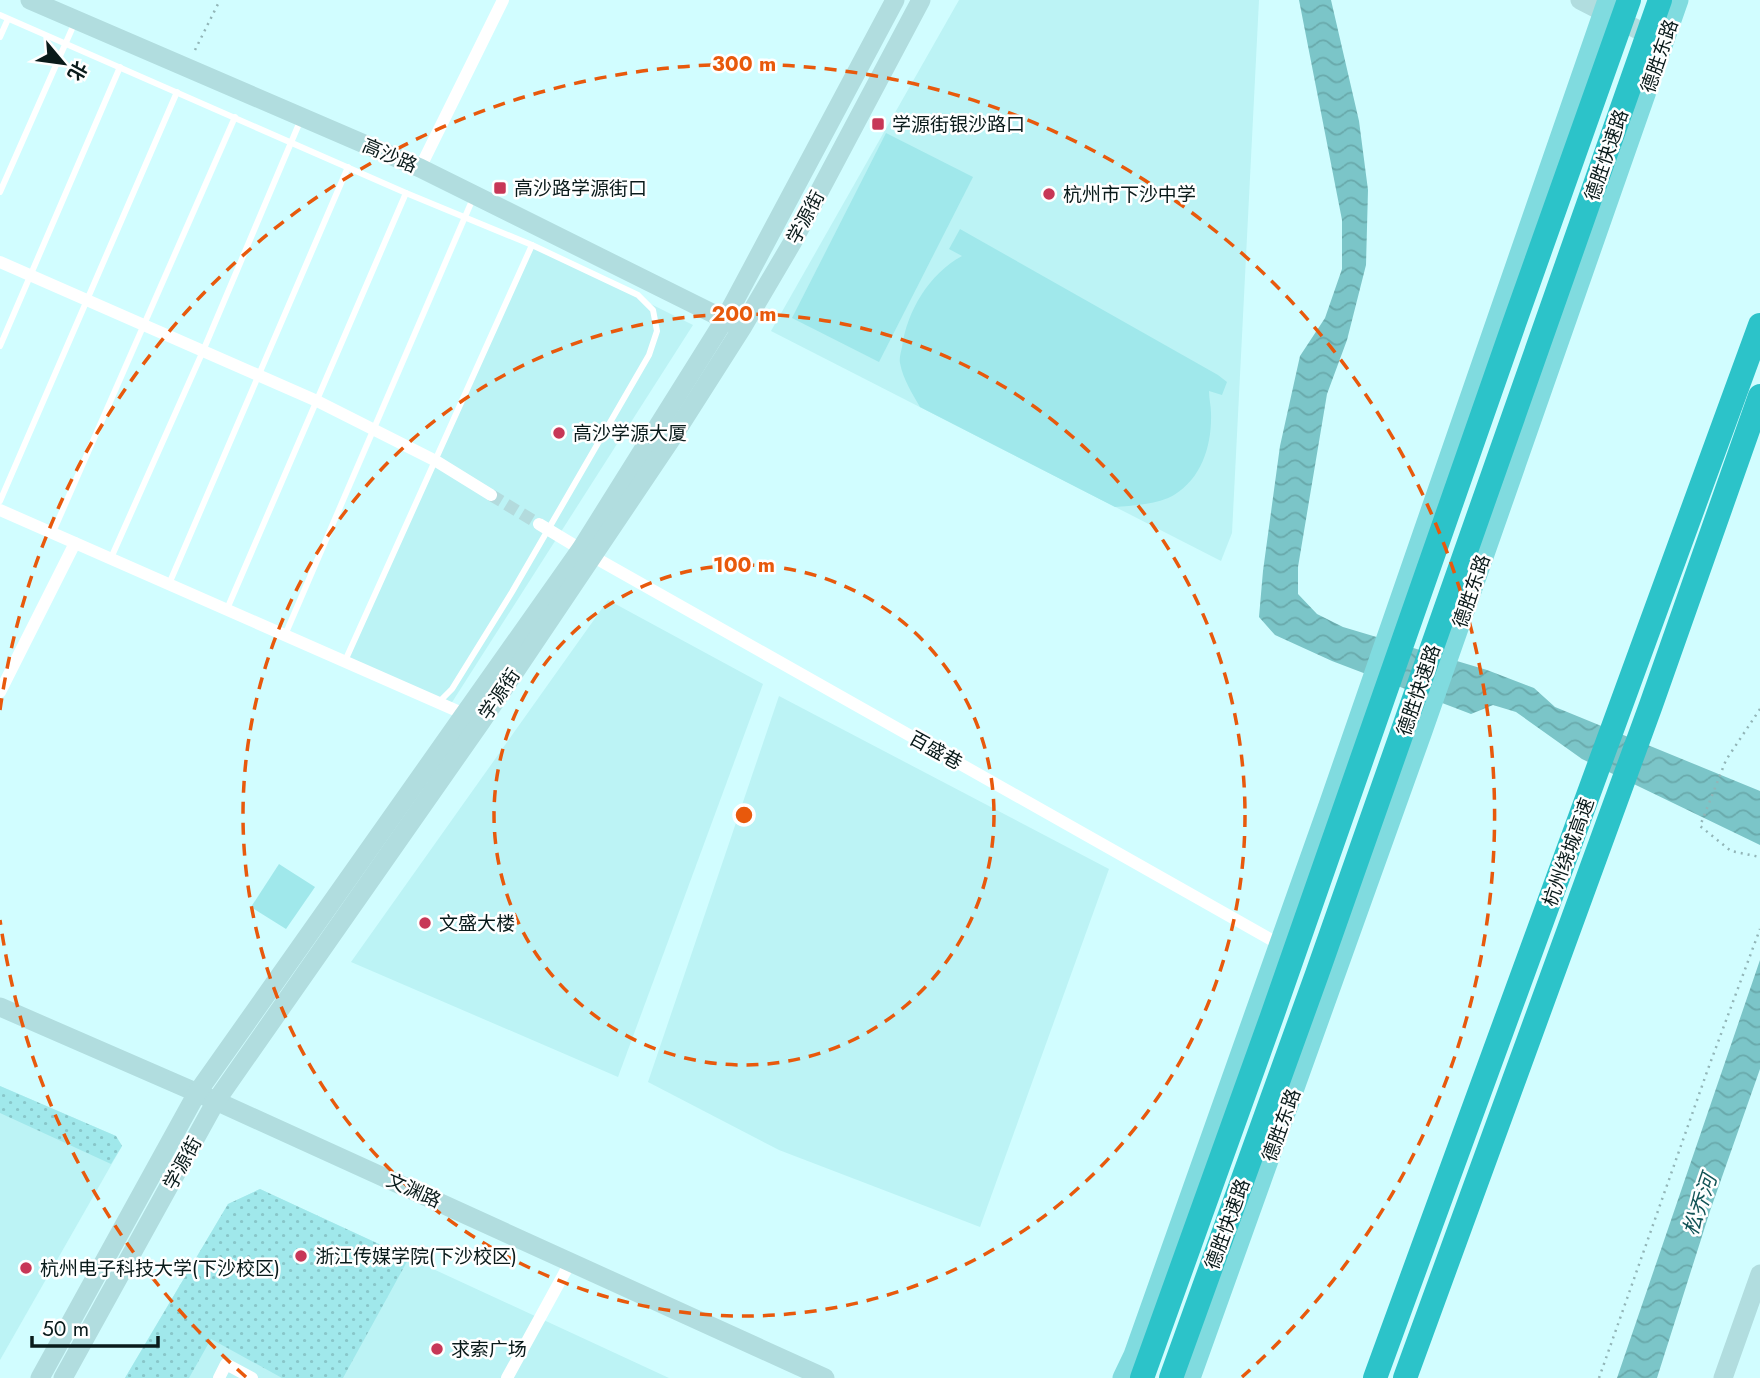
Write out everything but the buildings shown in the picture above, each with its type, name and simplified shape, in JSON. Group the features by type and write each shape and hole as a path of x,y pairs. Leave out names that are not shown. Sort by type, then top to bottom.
{"highway":[{"name":"德胜快速路","path":"1142,1378 1629,0"},
{"name":"德胜快速路","path":"1171,1378 1671,1"},
{"name":"杭州绕城高速","path":"1375,1378 1760,325"},
{"name":"杭州绕城高速","path":"1405,1378 1651,705 1760,396"}],"main road":[{"name":"高沙路","path":"30,0 420,167 733,323"},
{"name":"学源街","path":"733,323 895,0"},
{"name":"学源街","path":"63,1378 216,1101 587,552 733,323 792,243 921,0"},
{"path":"1580,0 1606,6 1663,43"},
{"name":"德胜东路","path":"1190,1378 1421,734 1663,43 1671,1"},
{"path":"1123,1378 1279,944 1606,6"},
{"name":"学源街","path":"40,1378 197,1093 473,718"},
{"name":"文渊路","path":"0,1007 216,1101 825,1378"},
{"path":"1723,1378 1760,1274"}],"street":[{"path":"420,167 503,0"},
{"path":"0,262 317,401 436,461 491,495"},
{"path":"0,510 473,718"},
{"name":"百盛巷","path":"543,527 1279,944"},
{"path":"0,692 75,543"},
{"path":"507,1378 571,1261"},
{"path":"219,1378 226,1364 252,1378"}],"lane":[{"path":"0,15 532,245 639,295 653,310 657,331 649,355 543,527 512,592 452,689 439,702"},
{"path":"0,37 8,19"},
{"path":"0,192 76,20"},
{"path":"0,346 120,66"},
{"path":"0,501 177,92"},
{"path":"53,533 235,117"},
{"path":"111,559 302,117"},
{"path":"169,584 348,167"},
{"path":"227,609 406,192"},
{"path":"285,635 474,194"},
{"path":"345,661 532,245"}],"path":[{"path":"187,68 220,0"},
{"path":"1760,709 1726,760 1700,826 1731,851 1760,857"},
{"path":"1599,1378 1760,929"}],"shaded area":[{"name":"杭州市下沙中学","path":"959,0 1259,0 1232,533 1221,561 771,331"},
{"path":"886,133 973,177 879,362 792,318"},
{"path":"960,229 1227,382 1222,395 1209,391 1211,425 1207,449 1198,470 1184,488 1161,501 1115,507 920,407 906,380 900,355 914,307 939,273 962,256 949,249"},
{"name":"高沙学源大厦","path":"532,245 693,325 449,707 345,661"},
{"path":"608,600 763,684 618,1077 351,962"},
{"path":"779,696 1109,869 980,1227 779,1150 648,1082"},
{"path":"279,864 315,887 286,929 251,907"},
{"name":"杭州电子科技大学(下沙校区)","path":"0,1086 116,1136 122,1146 0,1360"},
{"path":"0,1086 116,1136 122,1146 111,1164 0,1113"},
{"name":"浙江传媒学院(下沙校区)","path":"260,1189 669,1378 125,1378 228,1204"},
{"path":"260,1189 409,1258 343,1378 282,1378 211,1339 189,1378 125,1378 228,1204"}],"water":[{"path":"1299,0 1331,0 1359,121 1368,190 1366,265 1347,340 1327,394 1298,567 1298,594 1317,614 1343,627 1487,670 1534,688 1555,707 1760,791 1760,845 1582,759 1516,712 1493,705 1471,714 1332,661 1275,635 1259,617 1280,446 1300,356 1325,318 1342,269 1342,220"},
{"name":"松乔河","path":"1760,960 1760,1069 1710,1211 1657,1378 1617,1378"}],"tunnel":[{"path":"491,495 539,524"}],"place":[{"name":"学源街银沙路口","path":"878,124"},
{"name":"高沙路学源街口","path":"500,188"},
{"name":"杭州市下沙中学","path":"1049,194"},
{"name":"高沙学源大厦","path":"559,433"},
{"name":"文盛大楼","path":"425,923"},
{"name":"浙江传媒学院(下沙校区)","path":"301,1256"},
{"name":"杭州电子科技大学(下沙校区)","path":"26,1268"},
{"name":"求索广场","path":"437,1349"}]}
